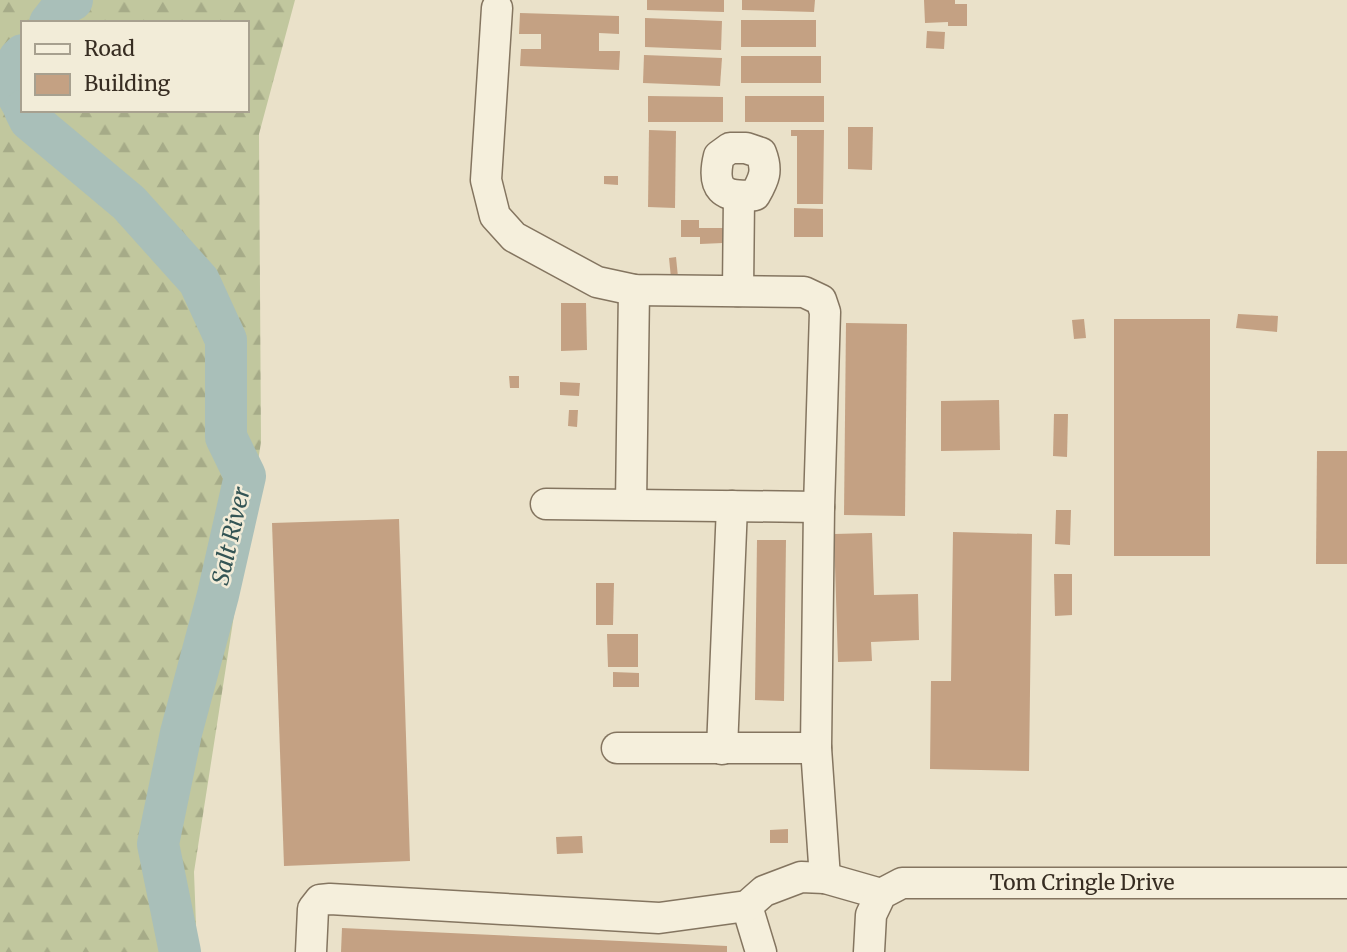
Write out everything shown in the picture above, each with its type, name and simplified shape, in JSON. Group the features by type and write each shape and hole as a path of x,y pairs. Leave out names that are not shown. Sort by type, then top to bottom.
{"street":[{"path":"497,8 486,180 495,216 514,237 597,282 634,290 804,292 821,300 825,312 816,748 825,878"},
{"path":"738,291 739,197"},
{"path":"631,505 634,290"},
{"path":"546,505 819,507"},
{"path":"722,749 732,506"},
{"path":"617,748 816,748"},
{"path":"311,952 313,908 320,900 659,918 747,906 764,891 801,877 825,878 881,894 871,915 869,952"},
{"name":"Tom Cringle Drive","path":"881,894 902,883 1347,883"},
{"path":"747,906 761,952"}],"green space":[{"path":"0,0 295,0 259,134 261,442 194,872 197,952 0,952"}],"building":[{"path":"647,0 724,0 724,12 647,10"},
{"path":"742,0 815,0 814,12 742,10"},
{"path":"924,0 955,0 955,4 967,4 967,26 948,26 948,22 925,23"},
{"path":"520,13 619,16 619,34 599,33 599,51 620,51 619,70 520,66 521,49 541,49 541,34 519,34"},
{"path":"645,18 722,21 721,50 645,47"},
{"path":"741,20 816,20 816,47 741,47"},
{"path":"927,31 945,32 944,49 926,48"},
{"path":"644,55 722,58 720,86 643,83"},
{"path":"741,56 821,56 821,83 741,83"},
{"path":"648,96 723,97 723,122 648,122"},
{"path":"745,96 824,96 824,122 745,122"},
{"path":"848,127 873,127 872,170 848,169"},
{"path":"649,130 676,131 675,208 648,207"},
{"path":"791,130 824,130 823,204 797,204 797,136 791,136"},
{"path":"604,176 618,176 618,185 604,184"},
{"path":"794,208 823,209 823,237 794,237"},
{"path":"681,220 699,220 699,228 723,228 723,243 700,244 700,237 681,237"},
{"path":"676,257 678,277 671,278 669,258"},
{"path":"561,303 586,303 587,350 561,351"},
{"path":"1238,314 1278,316 1277,332 1236,328"},
{"path":"1084,319 1086,338 1074,339 1072,320"},
{"path":"1114,319 1210,319 1210,556 1114,556"},
{"path":"846,323 907,324 905,516 844,515"},
{"path":"509,376 519,376 519,388 510,388"},
{"path":"560,382 580,383 579,396 560,395"},
{"path":"999,400 1000,450 941,451 941,401"},
{"path":"569,410 578,410 577,427 568,426"},
{"path":"1054,414 1068,414 1067,457 1053,456"},
{"path":"1317,451 1347,451 1347,564 1316,564"},
{"path":"1056,510 1071,510 1070,545 1055,544"},
{"path":"399,519 410,861 284,866 272,523"},
{"path":"953,532 1032,534 1029,771 930,769 931,681 951,681"},
{"path":"872,533 874,595 918,594 919,640 871,642 872,661 838,662 834,534"},
{"path":"757,540 786,540 784,701 755,700"},
{"path":"1054,574 1072,574 1072,615 1055,616"},
{"path":"596,583 614,583 613,625 596,625"},
{"path":"607,634 638,634 638,667 608,667"},
{"path":"613,672 639,673 639,687 613,687"},
{"path":"788,829 788,843 770,843 770,830"},
{"path":"582,836 583,853 557,854 556,837"},
{"path":"342,928 727,946 727,952 341,952"}],"waterway":[{"name":"Salt River","path":"52,21 66,3 72,0"},
{"name":"Salt River","path":"21,57 17,94 21,101"},
{"name":"Salt River","path":"26,112 30,120 129,203 199,281 226,340 226,437 245,476 218,595 181,733 158,844 180,952"}]}
